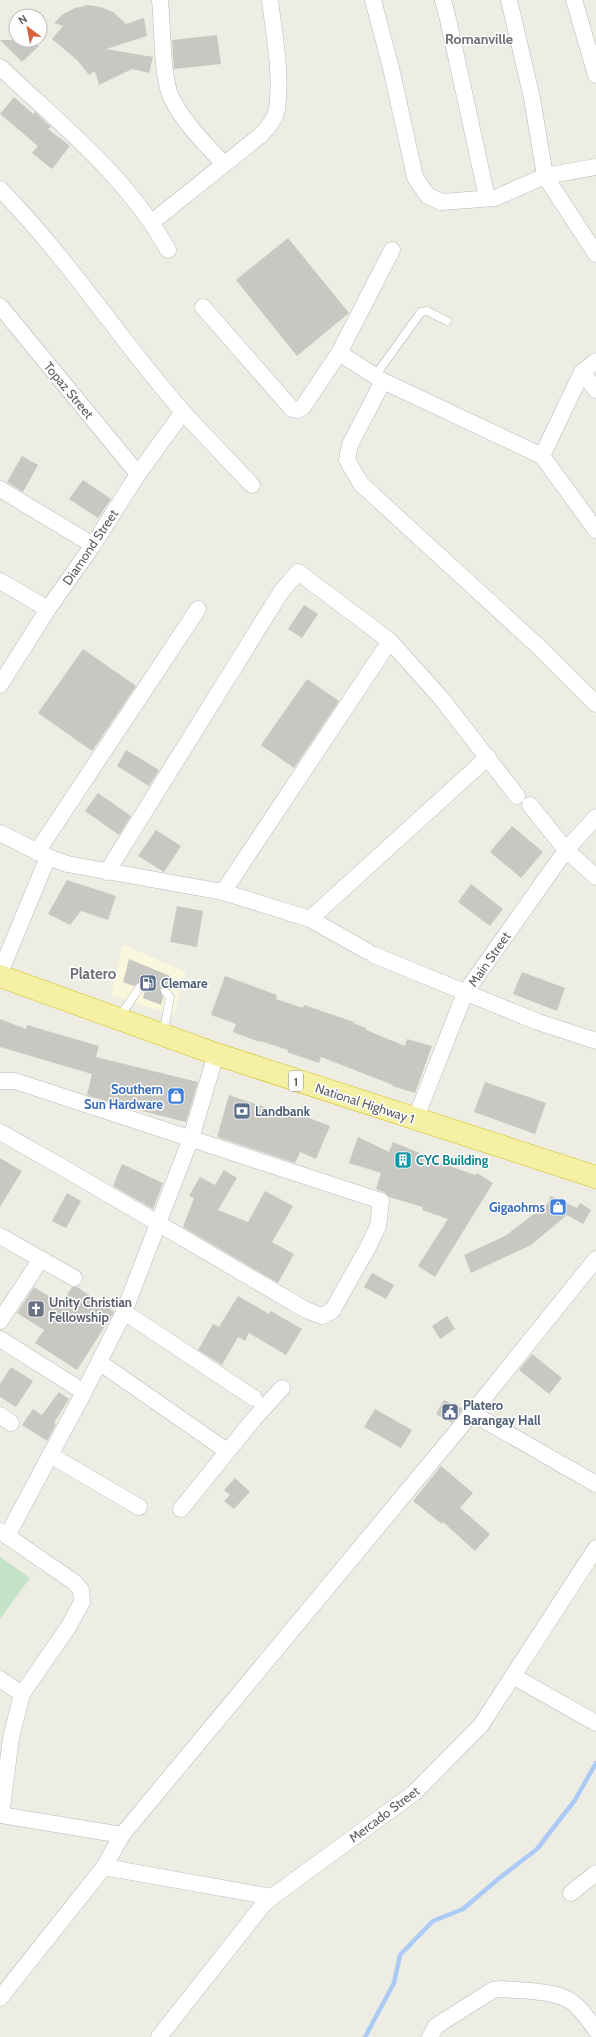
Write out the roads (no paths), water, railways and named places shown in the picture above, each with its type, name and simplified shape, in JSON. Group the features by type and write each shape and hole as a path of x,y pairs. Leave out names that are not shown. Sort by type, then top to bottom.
{"highway":[{"name":"National Highway 1","path":"0,976 216,1054 415,1120 596,1176"}],"street":[{"path":"160,0 165,76 172,97 198,137 224,164"},
{"path":"152,222 261,135 272,123 277,109 277,66 270,0"},
{"path":"373,0 415,177 427,194 441,202 487,198 512,191 545,176 596,167"},
{"path":"443,0 487,198"},
{"path":"509,0 532,98 545,176 596,254"},
{"path":"574,0 596,75"},
{"path":"0,67 101,160 120,181 152,222 168,250"},
{"path":"0,189 27,216 61,256 183,412 252,485"},
{"path":"203,307 292,409 297,410 303,407 339,353 392,250"},
{"name":"Topaz Street","path":"0,306 138,474"},
{"path":"339,353 379,378 542,456 596,530"},
{"path":"542,456 582,372 596,361"},
{"path":"582,372 596,390"},
{"path":"379,378 350,445 347,460 361,484 533,642 596,704"},
{"name":"Diamond Street","path":"2,677 93,545 138,474 183,412"},
{"path":"0,489 93,545"},
{"path":"107,872 281,592 298,572 390,640 441,698 523,800 566,850 596,877"},
{"path":"0,581 48,609"},
{"path":"0,973 43,855 198,609"},
{"path":"223,892 390,640"},
{"path":"310,919 488,757"},
{"name":"Main Street","path":"415,1120 465,993 566,850 596,817"},
{"path":"0,833 43,855 67,864 223,892 310,919 370,953 538,1022 596,1041"},
{"path":"122,1835 0,1815 6,1736 22,1694 69,1626 82,1602 81,1590 74,1582 3,1533 50,1455 84,1392 124,1312 191,1138 216,1054"},
{"path":"0,1081 15,1081 381,1201 378,1226 367,1250 332,1310 322,1316 306,1310 0,1132"},
{"path":"0,1236 74,1278"},
{"path":"0,1321 42,1259"},
{"path":"1,1995 104,1866 122,1835 472,1413 596,1259"},
{"path":"124,1312 254,1398"},
{"path":"2,1345 84,1392"},
{"path":"99,1362 227,1451"},
{"path":"181,1509 227,1451 282,1388"},
{"path":"472,1413 596,1484"},
{"path":"50,1455 139,1507"},
{"name":"Mercado Street","path":"159,2037 263,1905 414,1793 480,1725 596,1548"},
{"path":"513,1676 596,1723"},
{"path":"0,1679 22,1694"},
{"path":"104,1866 272,1897"},
{"path":"571,1893 596,1873"},
{"path":"430,2037 436,2026 493,1990 501,1989 559,1996 571,2001 580,2009 596,2030"}],"lane":[{"path":"379,378 421,312 427,311 447,321"},
{"path":"118,1019 140,987 148,983"},
{"path":"163,1036 170,997 165,991"}],"waterway":[{"path":"365,2037 394,1983 400,1955 433,1921 463,1909 537,1849 575,1800 596,1763"}],"place":[{"name":"Clemare","path":"148,983"},
{"name":"Southern Sun Hardware","path":"176,1096"},
{"name":"Landbank","path":"242,1111"},
{"name":"CYC Building","path":"403,1160"},
{"name":"Gigaohms","path":"558,1207"},
{"name":"Unity Christian Fellowship","path":"36,1309"},
{"name":"Platero Barangay Hall","path":"450,1412"}],"district":[{"name":"Romanville","path":"479,39"},
{"name":"Platero","path":"93,974"}]}
